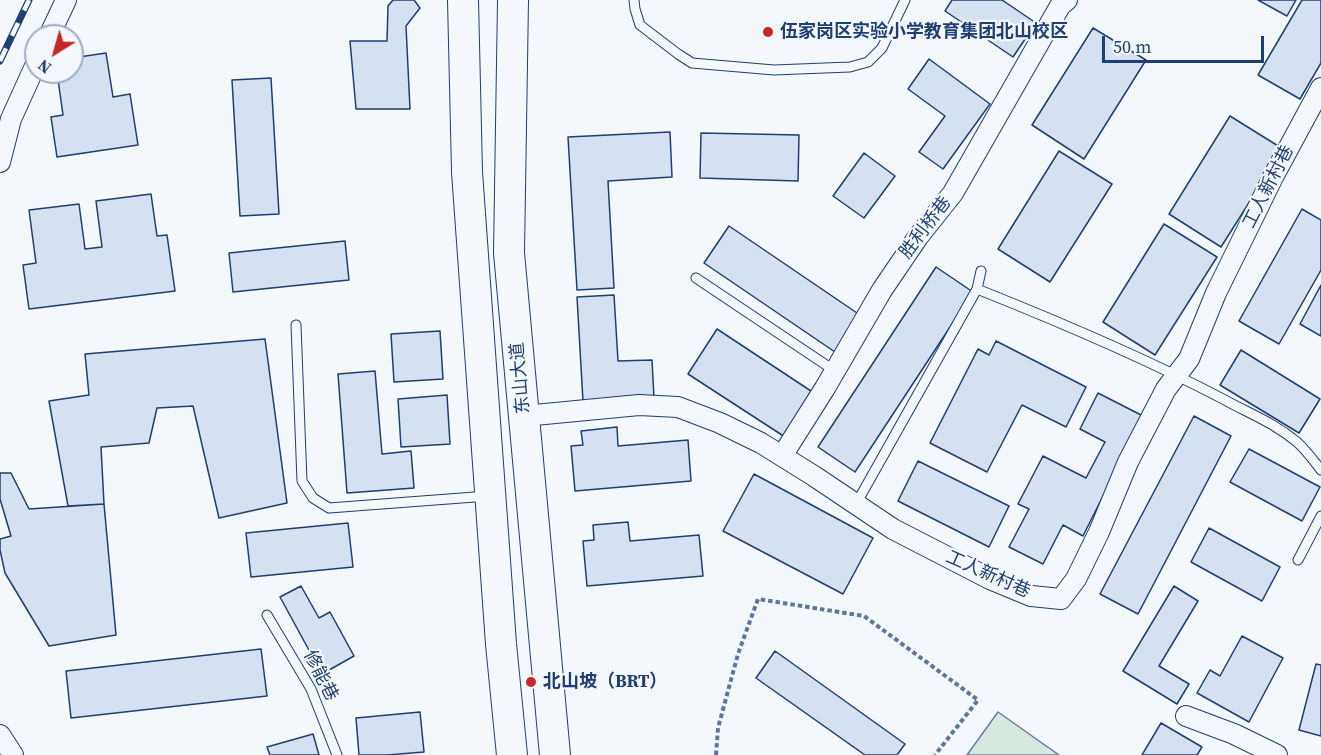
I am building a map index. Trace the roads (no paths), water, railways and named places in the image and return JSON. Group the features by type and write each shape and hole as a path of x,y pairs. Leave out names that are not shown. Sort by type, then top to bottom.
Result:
{"main road":[{"path":"463,0 467,172 472,252 501,644 512,755"},
{"path":"472,252 475,0"},
{"path":"496,0 501,233 509,253"},
{"name":"东山大道","path":"513,0 509,253 555,755"}],"street":[{"path":"55,24 66,0"},
{"name":"胜利桥巷","path":"782,456 888,281 918,237 953,193 1059,6 1068,0"},
{"path":"0,162 11,119 27,84"},
{"name":"工人新村巷","path":"524,416 639,405 678,407 720,423 761,443 893,529 990,579 1031,596 1061,599 1076,579 1099,532 1128,462 1166,389 1189,359 1216,293 1273,177 1321,88"},
{"path":"1186,716 1234,734 1277,755"},
{"path":"0,735 13,755"}],"lane":[{"path":"634,0 634,9 640,25 692,63 774,70 850,67 868,62 882,48 905,0"},
{"path":"856,504 977,289 981,271"},
{"path":"696,278 835,371"},
{"path":"977,289 1051,318 1177,375 1270,422 1299,444 1321,470"},
{"path":"296,325 302,481 313,498 329,508 490,496"},
{"path":"1298,560 1321,516"},
{"name":"修能巷","path":"267,615 311,689 337,755"}],"railway":[{"path":"0,61 29,0"}],"place":[{"name":"伍家岗区实验小学教育集团北山校区","path":"768,32"},
{"name":"北山坡（BRT）","path":"531,682"}]}
